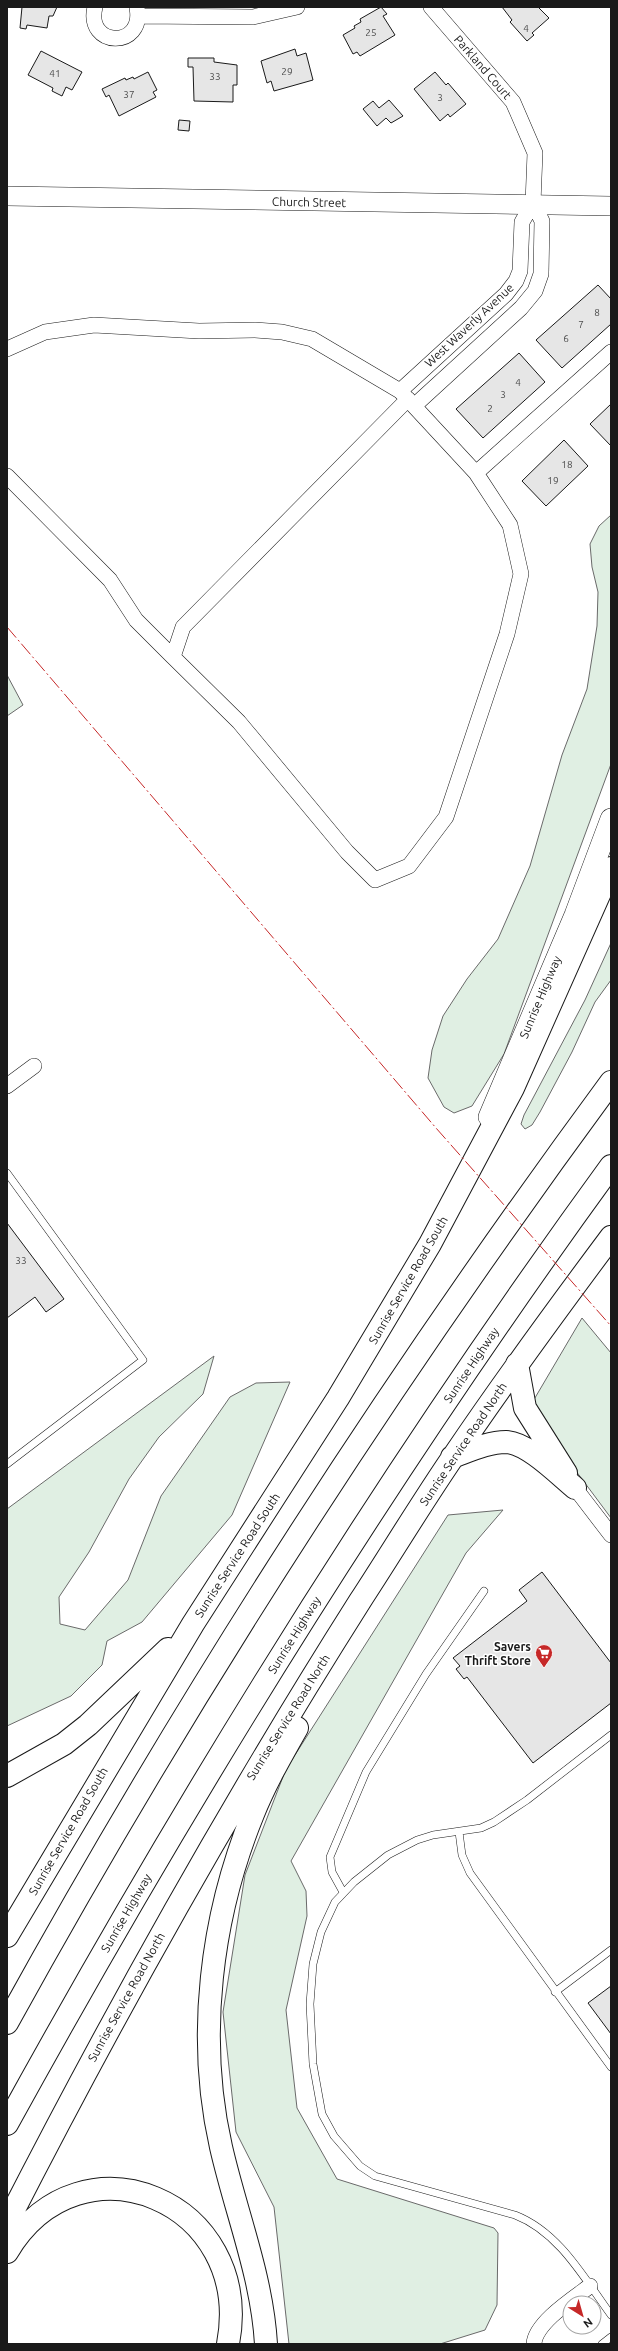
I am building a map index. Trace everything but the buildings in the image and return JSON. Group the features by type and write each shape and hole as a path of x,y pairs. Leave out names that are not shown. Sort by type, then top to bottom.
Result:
{"highway":[{"name":"Sunrise Service Road South","path":"7,1936 193,1624 384,1324 513,1088 611,868"},
{"path":"7,2023 133,1802 311,1516 446,1314 611,1082"},
{"name":"Sunrise Highway","path":"7,2124 180,1820 305,1616 497,1327 611,1166"},
{"name":"Sunrise Service Road North","path":"7,2223 78,2084 207,1854 302,1693 452,1457 517,1364 611,1237"},
{"path":"517,1364 525,1408 575,1488"},
{"path":"452,1457 497,1443 516,1444 526,1448 575,1488"},
{"path":"266,2344 262,2304 254,2264 221,2147 214,2110 211,2075 210,2016 216,1944 231,1880 248,1829 264,1789 297,1729 355,1633 394,1548"},
{"path":"7,1776 64,1744 88,1725 193,1624"},
{"path":"7,2252 28,2223 55,2204 72,2196 107,2189 144,2194 161,2201 192,2221 209,2241 224,2268 230,2287 232,2306 228,2344"}],"main road":[{"name":"Sunrise Highway","path":"467,1173 502,1083 575,915 611,819"}],"street":[{"path":"95,7 93,16 96,28 106,37 115,39 124,38 137,26 138,12 253,17 297,7"},
{"name":"Parkland Court","path":"431,7 513,102 536,153 533,204"},
{"name":"Church Street","path":"7,196 284,202 611,206"},
{"name":"West Waverly Avenue","path":"407,399 522,308 535,291 541,274 542,221 533,204"},
{"name":"West Waverly Avenue","path":"407,399 506,294 516,281 520,271 522,222 533,204"},
{"path":"7,349 45,332 94,325 199,331 256,330 282,332 312,339 407,399 476,473 510,525 521,574 507,634 446,817 409,866 375,880 347,852 239,722 136,620 110,580 7,476"},
{"path":"476,473 611,352"},
{"path":"173,657 183,627 407,399"},
{"path":"7,1086 34,1066"},
{"path":"575,1488 611,1535"},
{"path":"534,2344 537,2333 550,2318 590,2286"}],"lane":[{"path":"7,1173 143,1360 7,1464"},
{"path":"343,1892 332,1872 330,1857 366,1772 426,1674 484,1592"},
{"path":"611,1735 506,1815 482,1828 433,1835 400,1848 343,1892 328,1914 321,1932 313,1964 310,2004 310,2032 318,2096 322,2114 334,2136 360,2166 375,2176 530,2220 550,2236 611,2315"},
{"path":"459,1832 462,1855 470,1873 555,1992 611,2067"},
{"path":"555,1992 611,1950"},
{"path":"602,2344 611,2337"}],"green space":[{"path":"611,515 611,764 504,1054 472,1106 454,1113 444,1107 428,1078 432,1050 443,1016 467,979 498,939 530,866 562,755 587,689 597,626 598,592 592,567 590,544 599,526"},
{"path":"7,675 23,705 7,716"},
{"path":"611,943 611,980 595,1002 572,1052 540,1112 532,1125 525,1129 521,1124 524,1115 585,1000"},
{"path":"582,1318 611,1353 611,1518 529,1408"},
{"path":"214,1356 203,1394 159,1437 129,1479 89,1552 59,1597 60,1624 85,1630 128,1580 161,1496 230,1397 256,1383 290,1382 232,1515 142,1622 107,1641 102,1665 71,1696 7,1726 7,1509"},
{"path":"503,1510 466,1553 291,1861 306,1891 307,1916 286,2010 297,2108 337,2179 494,2228 498,2233 497,2305 485,2330 440,2344 289,2344 274,2207 236,2132 223,2012 245,1875 286,1769 448,1515"}],"power":[{"path":"7,627 436,1128 611,1326"}],"place":[{"name":"Savers Thrift Store","path":"544,1668"}]}
